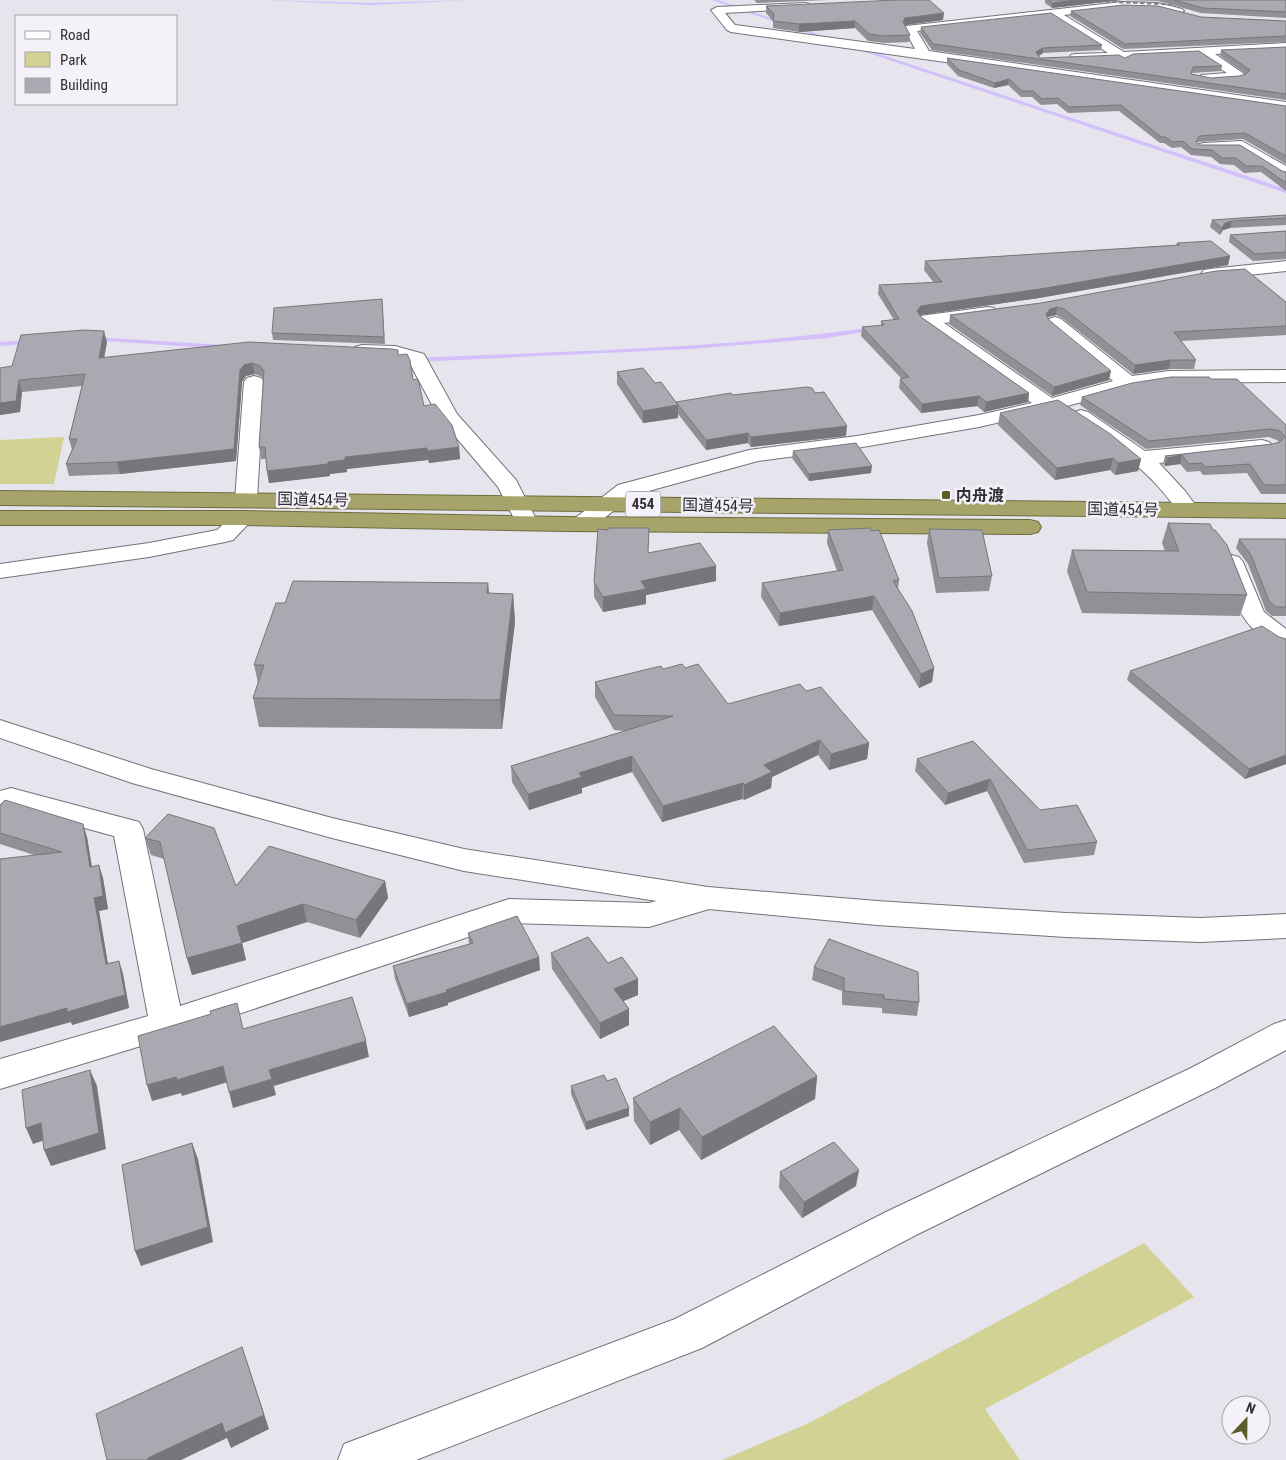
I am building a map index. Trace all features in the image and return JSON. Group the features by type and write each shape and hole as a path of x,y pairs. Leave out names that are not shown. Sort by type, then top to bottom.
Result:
{"highway":[{"name":"国道454号","path":"0,498 245,508 527,524 1212,536 1286,530"},
{"name":"国道454号","path":"0,518 245,508 516,503 1286,511"}],"street":[{"path":"814,6 764,4 717,10 731,28 1286,106"},
{"path":"924,54 910,28 1129,4 1158,6 1192,16"},
{"path":"1054,13 1120,55 1168,89"},
{"path":"848,31 862,45"},
{"path":"1063,58 1286,46"},
{"path":"994,51 1007,61"},
{"path":"1202,52 1241,76 1193,76 1227,97"},
{"path":"1160,54 1175,64"},
{"path":"982,63 1044,59"},
{"path":"1203,147 1242,145 1286,173"},
{"path":"1195,277 1214,273 1286,266"},
{"path":"1001,310 927,320 1054,404 1142,458 1176,492 1188,510"},
{"path":"1055,323 1128,382"},
{"path":"346,350 395,352 417,358 448,416 508,485 527,524"},
{"path":"582,524 626,490 757,455 857,442 979,421 1054,404 1128,382 1169,377 1286,376"},
{"path":"0,570 149,550 225,535 245,508 254,382"},
{"path":"1142,458 1268,445"},
{"path":"1212,536 1234,565 1253,615 1264,626 1286,640"},
{"path":"0,728 142,776 332,828 464,860 708,898 877,913 1066,925 1200,930 1286,926"},
{"path":"0,801 11,798 128,829 168,1024"},
{"path":"0,1074 168,1024 509,911 649,915 708,898"},
{"path":"360,1460 686,1334 902,1223 1204,1078 1286,1034"}],"green space":[{"path":"64,437 54,484 0,484 0,440"},
{"path":"1144,1243 1194,1297 985,1409 1020,1460 722,1460 809,1423"}],"building":[{"path":"929,0 944,13 905,18 903,22 910,35 885,36 869,34 855,21 799,24 773,21 774,14 766,6"},
{"path":"1049,0 1077,0 1052,3"},
{"path":"1174,0 1286,0 1286,12 1203,8"},
{"path":"1123,5 1158,6 1201,17 1286,21 1286,36 1125,44 1071,11"},
{"path":"1051,13 1102,45 1043,48 1036,52 1040,58 1119,55 1125,58 1133,54 1199,51 1222,66 1193,67 1191,74 1211,78 1239,76 1246,74 1250,70 1221,50 1286,47 1286,94 933,44 921,27"},
{"path":"947,58 1286,106 1286,156 1245,133 1199,136 1196,142 1199,145 1240,145 1286,172 1286,183 1262,166 1246,166 1236,158 1222,158 1212,150 1192,149 1183,141 1173,142 1165,137 1161,137 1121,105 1069,107 1058,98 1042,99 1033,91 1022,91 1009,79 995,83 959,70"},
{"path":"1286,215 1286,218 1232,221 1225,223 1222,228 1212,220"},
{"path":"1286,231 1286,252 1255,254 1230,235"},
{"path":"1211,241 1230,256 1040,289 921,306 917,311 921,317 1029,393 986,402 979,396 922,404 900,379 909,377 862,327 884,325 881,321 899,319 879,285 942,282 925,261 1180,245 1177,243"},
{"path":"1245,269 1286,302 1286,326 1174,332 1196,360 1171,360 1135,365 1064,309 1057,307 1050,309 1046,314 1049,320 1111,371 1054,387 950,315 1041,303 1216,271"},
{"path":"382,299 384,337 272,333 274,308"},
{"path":"84,330 104,331 99,358 249,342 398,350 398,355 407,354 410,360 413,380 418,379 424,406 435,404 452,425 459,447 427,451 427,448 345,457 345,460 328,462 328,464 267,471 265,447 259,447 264,371 260,366 252,363 244,365 240,370 234,449 117,462 66,464 77,439 69,439 85,374 19,380 16,401 0,403 0,368 12,366 21,335"},
{"path":"643,368 655,383 661,382 678,405 643,411 617,372"},
{"path":"1171,377 1237,379 1286,425 1286,485 1264,485 1250,464 1205,467 1202,463 1189,464 1182,455 1167,458 1165,456 1272,444 1280,442 1285,437 1280,431 1271,429 1149,441 1082,397 1132,383"},
{"path":"812,388 815,393 824,392 847,426 751,437 748,433 706,440 676,402 731,393 732,395"},
{"path":"1058,400 1109,433 1141,459 1118,463 1113,458 1057,468 1000,413"},
{"path":"856,443 872,466 809,474 793,451"},
{"path":"1168,523 1210,524 1227,545 1247,595 1087,592 1072,550 1179,551"},
{"path":"608,528 649,528 648,553 700,543 716,566 641,581 646,589 603,597 594,582 598,529 608,530"},
{"path":"870,528 871,531 879,530 899,580 893,581 912,611 934,668 921,674 874,596 780,613 762,583 843,570 828,530"},
{"path":"929,529 982,530 992,576 939,578"},
{"path":"1239,539 1286,539 1286,607 1276,607 1269,601 1251,555"},
{"path":"293,581 488,583 487,593 513,594 500,700 253,698 264,665 254,665 276,603 285,603"},
{"path":"1262,626 1279,637 1286,639 1286,755 1249,769 1130,671"},
{"path":"682,664 685,668 698,664 728,704 800,684 806,691 821,687 869,743 831,754 820,740 764,765 772,772 744,785 743,783 663,806 632,756 579,773 582,777 528,794 511,766 673,716 614,715 595,682 661,666 663,669"},
{"path":"973,741 1040,810 1077,805 1097,842 1027,850 990,779 948,793 917,759"},
{"path":"5,800 83,824 90,867 99,865 103,896 94,898 106,964 119,961 125,995 67,1012 67,1008 0,1027 0,859 62,852 0,833 0,805"},
{"path":"168,814 214,828 236,886 269,846 385,881 356,920 303,904 237,926 242,943 187,958 160,842 145,838"},
{"path":"517,916 539,957 446,990 447,992 407,1004 393,966 473,943 468,933"},
{"path":"588,937 608,963 622,957 638,979 614,989 629,1009 600,1023 551,953"},
{"path":"829,939 918,972 919,1002 884,999 884,995 844,991 844,978 814,967"},
{"path":"352,997 366,1041 269,1070 272,1079 229,1092 223,1066 177,1080 176,1077 147,1085 138,1036 211,1014 210,1011 237,1003 243,1029"},
{"path":"774,1026 817,1076 702,1137 680,1108 650,1122 633,1098"},
{"path":"90,1070 99,1133 44,1150 41,1123 26,1128 22,1090"},
{"path":"604,1075 607,1081 616,1078 629,1108 586,1122 571,1086"},
{"path":"834,1142 859,1170 804,1202 780,1172"},
{"path":"192,1143 208,1227 135,1251 122,1165"},
{"path":"242,1347 264,1415 225,1433 222,1423 148,1458 148,1460 107,1460 96,1414"}],"waterway":[{"path":"262,0 370,4 471,0"},
{"path":"714,0 836,41"},
{"path":"855,47 1286,191"},
{"path":"415,360 690,347 827,336 874,329"},
{"path":"93,339 224,347"},
{"path":"0,344 31,342"}],"railway":[{"path":"1091,1 1184,5"}],"place":[{"name":"内舟渡","path":"946,495"}]}
